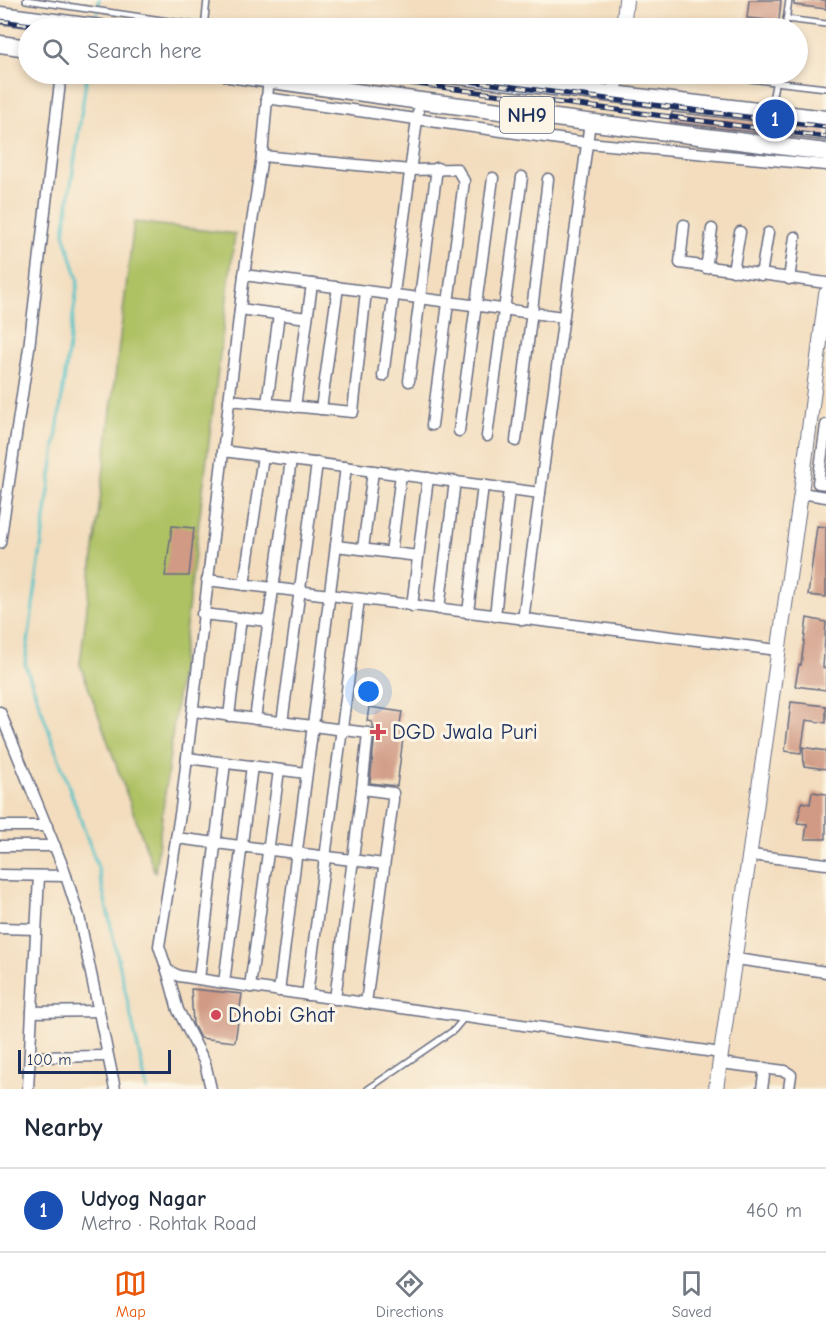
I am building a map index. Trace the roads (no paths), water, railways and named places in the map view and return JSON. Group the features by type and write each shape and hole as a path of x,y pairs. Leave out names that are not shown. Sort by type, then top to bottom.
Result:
{"highway":[{"path":"0,15 23,18"},
{"path":"0,44 18,47"},
{"name":"NH9","path":"317,84 418,101 826,153"},
{"name":"NH9","path":"528,84 826,119"}],"street":[{"path":"624,18 626,0"},
{"path":"0,543 29,348 60,84"},
{"path":"212,1089 205,1063 178,1010 159,946 187,759 202,614 244,275 262,156 268,84"},
{"path":"614,94 616,84"},
{"path":"266,99 588,143 826,165"},
{"path":"383,376 418,119 418,101"},
{"path":"523,620 590,123"},
{"path":"262,156 411,170 457,169 464,181 432,425"},
{"path":"410,381 438,168"},
{"path":"487,436 522,177"},
{"path":"459,431 493,178"},
{"path":"516,441 548,179"},
{"path":"684,225 680,263 826,284"},
{"path":"706,268 712,229"},
{"path":"733,272 740,232"},
{"path":"761,275 768,233"},
{"path":"789,279 795,237"},
{"path":"244,275 563,317"},
{"path":"295,406 312,284"},
{"path":"321,409 338,287"},
{"path":"229,400 352,412 366,291"},
{"path":"716,1089 751,855 826,294"},
{"path":"240,309 307,318"},
{"path":"267,404 279,314"},
{"path":"826,425 818,483 826,484"},
{"path":"223,451 540,493"},
{"path":"244,585 263,456"},
{"path":"255,719 291,460"},
{"path":"282,723 317,464"},
{"path":"279,991 311,726 346,467"},
{"path":"363,549 373,471"},
{"path":"391,553 401,474"},
{"path":"412,606 428,478"},
{"path":"439,609 455,481"},
{"path":"468,613 483,485"},
{"path":"495,616 509,489"},
{"path":"801,493 826,497"},
{"path":"336,546 418,556"},
{"path":"207,580 778,650"},
{"path":"307,995 359,599"},
{"path":"202,614 268,621"},
{"path":"229,716 242,618"},
{"path":"193,711 368,733 335,999"},
{"path":"0,712 55,846 79,916 115,1089"},
{"path":"187,759 306,773"},
{"path":"199,979 225,763"},
{"path":"224,983 252,766"},
{"path":"250,987 279,770"},
{"path":"362,789 393,793 366,1004"},
{"path":"0,826 47,826"},
{"path":"176,838 384,864"},
{"path":"0,846 55,846"},
{"path":"751,855 826,864"},
{"path":"0,875 66,876"},
{"path":"28,1089 39,876"},
{"path":"0,928 36,929"},
{"path":"736,959 826,972"},
{"path":"167,970 179,976 465,1017 720,1058 785,1071 790,1076 789,1089"},
{"path":"32,1012 99,1011"},
{"path":"30,1056 107,1056"},
{"path":"762,1089 765,1068"}],"lane":[{"path":"26,0 133,18"},
{"path":"205,18 207,0"},
{"path":"786,18 789,0"},
{"path":"808,22 826,24"},
{"path":"770,112 776,84"},
{"path":"793,84 826,88"},
{"path":"368,1089 454,1030 465,1017"}],"waterway":[{"path":"96,18 99,0"},
{"path":"86,84 64,233 78,280 25,664 98,868 147,1089"}],"railway":[{"path":"0,21 18,23"},
{"path":"416,84 826,137"},
{"path":"491,84 826,127"}],"place":[{"name":"Udyog Nagar","path":"775,119"},
{"name":"DGD Jwala Puri","path":"378,732"},
{"name":"Dhobi Ghat","path":"216,1015"}]}
